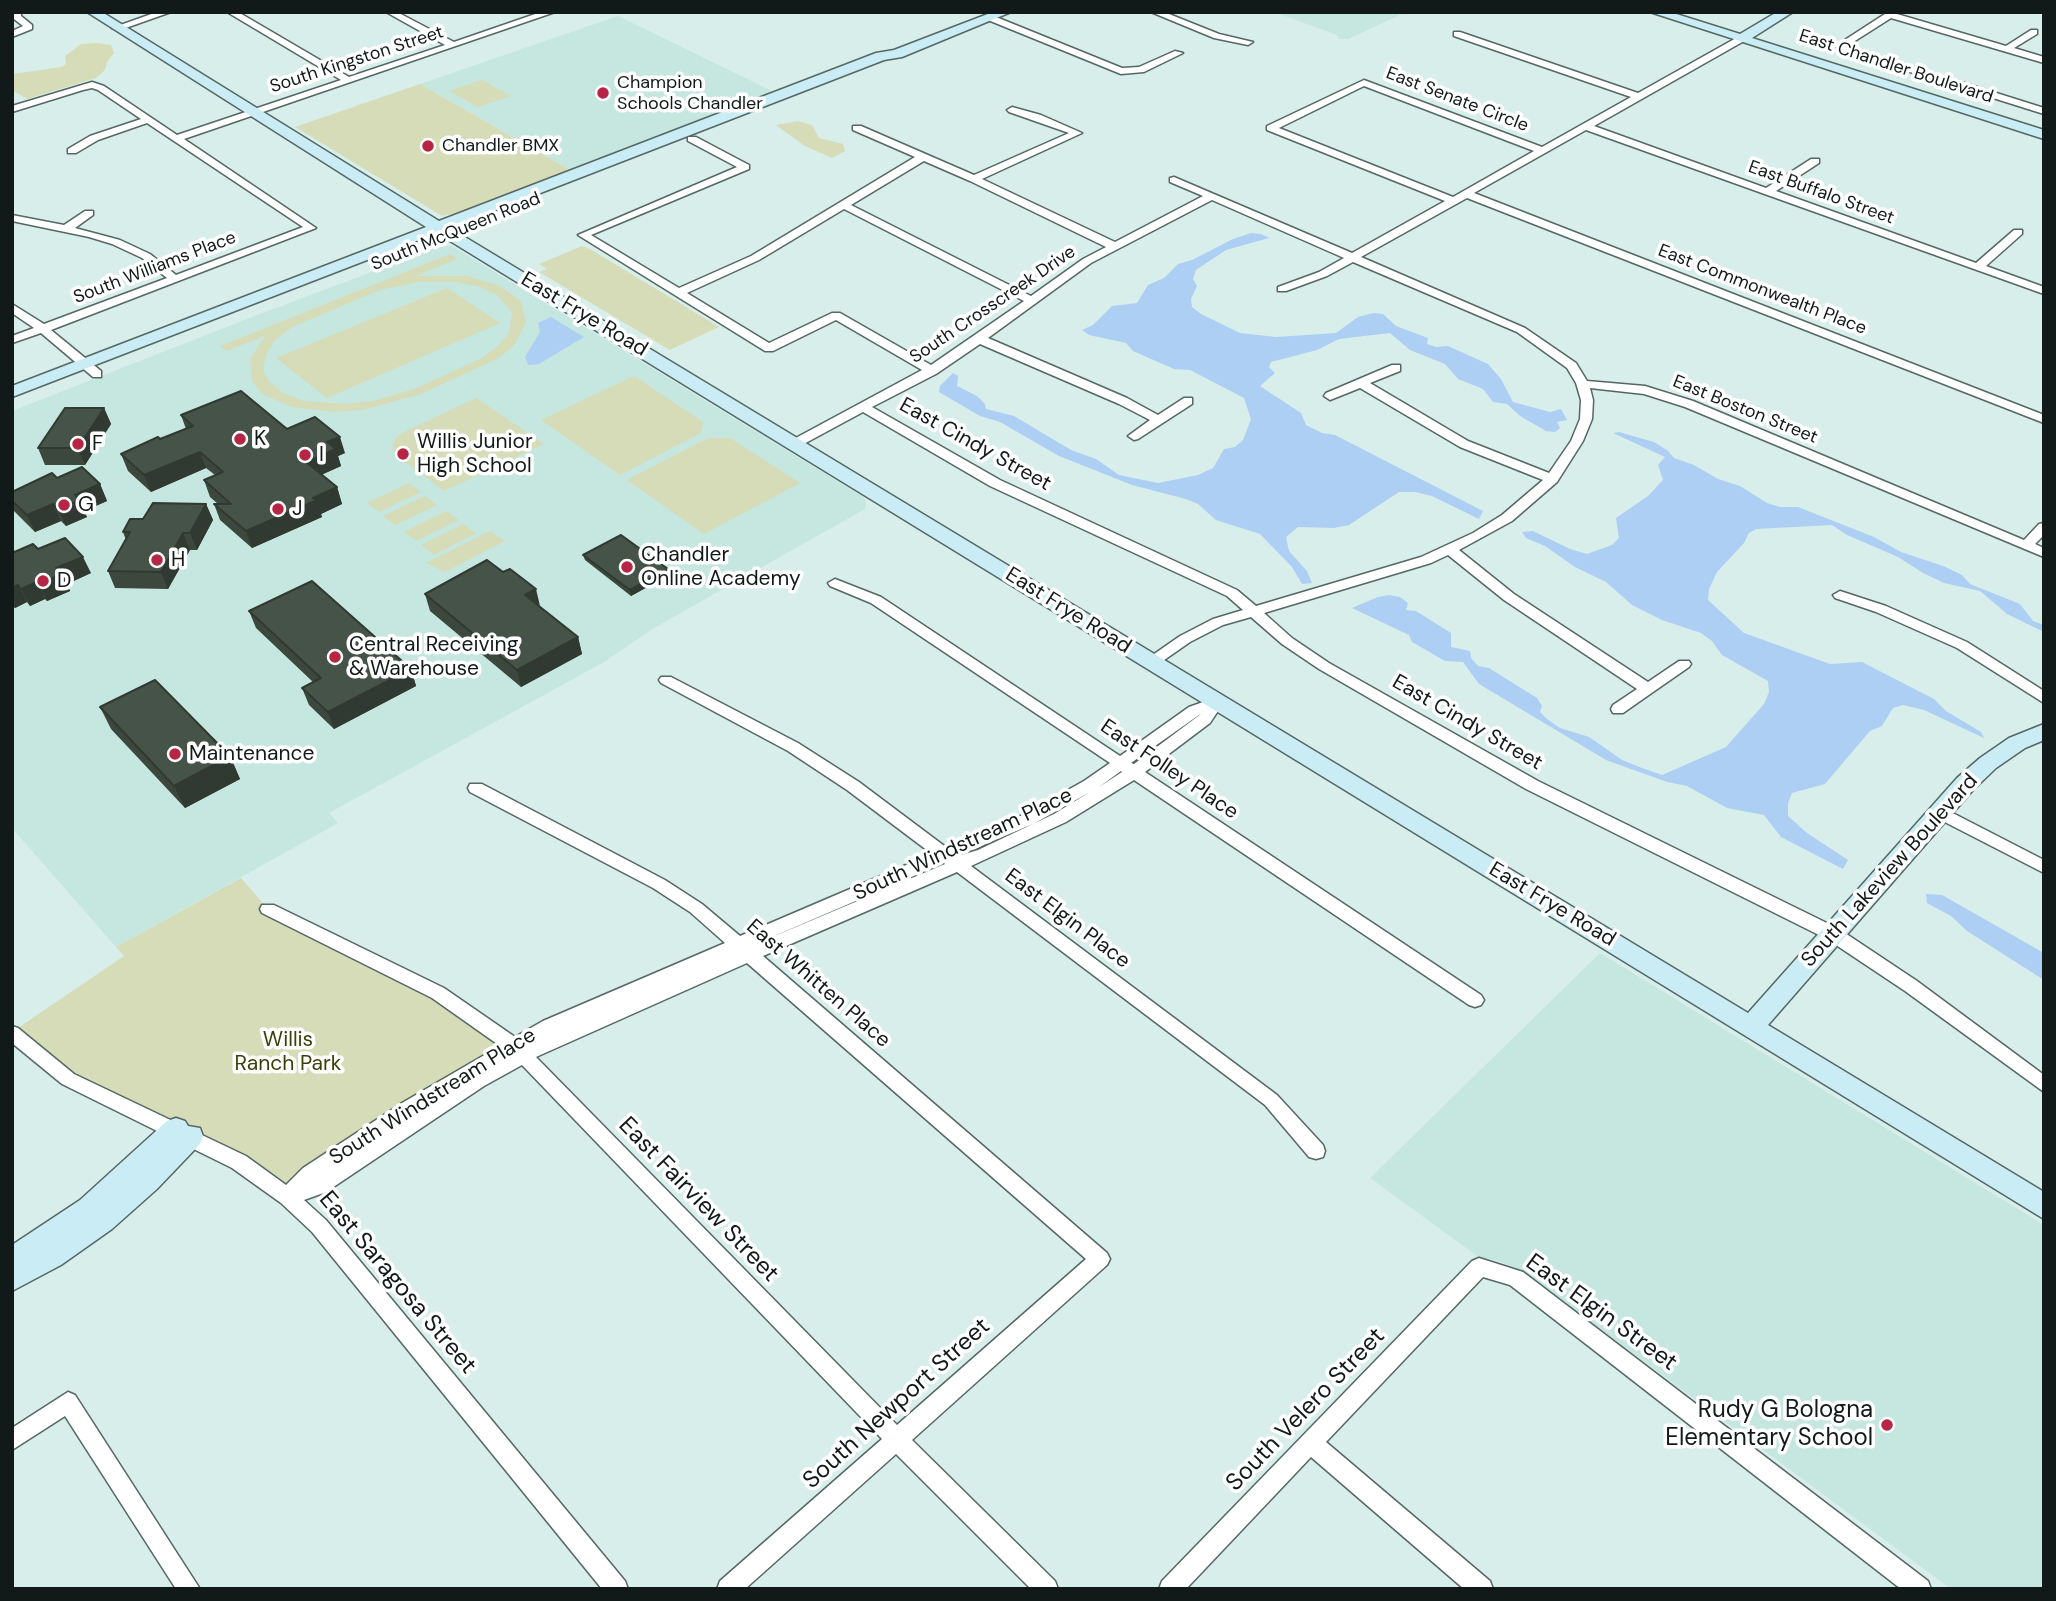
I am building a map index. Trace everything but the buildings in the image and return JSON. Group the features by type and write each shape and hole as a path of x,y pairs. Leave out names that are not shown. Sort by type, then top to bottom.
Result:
{"main road":[{"name":"South McQueen Road","path":"445,231 687,136"}],"street":[{"path":"12,33 29,27 17,17 16,12"},
{"name":"East Frye Road","path":"93,12 445,231 2044,1207"},
{"path":"117,27 167,12"},
{"path":"231,12 348,80"},
{"path":"390,12 453,45"},
{"name":"South Kingston Street","path":"174,139 551,12"},
{"name":"South McQueen Road","path":"687,136 892,61 897,54 1005,12"},
{"path":"1155,12 1217,36 1248,42"},
{"name":"East Chandler Boulevard","path":"1656,12 1747,36 2044,124"},
{"name":"East Chandler Boulevard","path":"1687,12 1747,36 2044,135"},
{"path":"1282,289 1305,283 1352,258 1787,12"},
{"path":"2044,60 1892,13 1840,47 2044,111"},
{"path":"991,18 1117,69 1132,71 1178,52"},
{"path":"2007,49 2034,32"},
{"path":"1457,34 1640,97"},
{"name":"East Senate Circle","path":"1454,201 1271,128 1364,83 1543,151"},
{"path":"12,109 92,85 101,88 174,139"},
{"path":"974,178 1077,133 1012,110"},
{"path":"72,151 94,138 147,120"},
{"name":"East Buffalo Street","path":"1587,127 2044,291"},
{"path":"857,128 974,178 1114,246"},
{"path":"687,136 745,167 583,235 769,348 836,316 932,370"},
{"name":"South Williams Place","path":"12,340 311,228 174,139"},
{"path":"678,293 755,258 923,157"},
{"path":"1767,192 1815,161"},
{"path":"1152,662 1185,639 1218,622 1382,575 1449,549 1507,518 1552,479 1577,441 1586,419 1587,400 1582,382 1572,366 1521,330 1174,180"},
{"name":"East Commonwealth Place","path":"1467,194 2044,419"},
{"name":"South Crosscreek Drive","path":"796,443 932,370 979,339 1061,277 1114,246 1212,197"},
{"path":"844,205 1031,300"},
{"path":"66,229 89,213"},
{"path":"12,218 116,242 146,256 174,279"},
{"name":"South McQueen Road","path":"12,407 90,370 445,231"},
{"path":"1978,267 2018,232"},
{"path":"12,307 43,328 90,370"},
{"path":"979,339 1090,386 1158,420"},
{"path":"1330,396 1396,368"},
{"name":"South McQueen Road","path":"12,392 90,370"},
{"name":"East Boston Street","path":"1582,382 1644,390 1689,404 2044,553"},
{"path":"1361,383 1464,443 1552,479"},
{"path":"1133,436 1188,401"},
{"name":"East Cindy Street","path":"864,407 995,483 1232,593 1287,640 1324,666 1532,785 1833,934 1911,986 2044,1086"},
{"path":"2026,545 2044,527"},
{"path":"1449,549 1510,597 1648,689"},
{"name":"East Folley Place","path":"835,583 877,600 1475,1000"},
{"path":"1840,595 1881,609 1962,645 2044,698"},
{"path":"1618,709 1684,664"},
{"name":"East Elgin Place","path":"666,680 793,747 853,786 1271,1100 1316,1151"},
{"name":"South Windstream Place","path":"288,1197 319,1186 478,1082 518,1050 628,1006 744,949 1060,818 1128,768 1201,722 1217,702"},
{"name":"South Lakeview Boulevard","path":"1751,1028 1941,813 1989,763 2017,743 2044,731"},
{"name":"East Whitten Place","path":"475,788 659,884 696,908 1100,1259"},
{"path":"1941,813 2044,867"},
{"name":"East Fairview Street","path":"268,909 438,993 487,1025 518,1050 897,1440 1047,1589"},
{"name":"East Saragosa Street","path":"12,1033 68,1079 239,1162 288,1197 319,1226 617,1589"},
{"path":"12,1259 42,1243 90,1209 183,1133"},
{"path":"12,1278 51,1256 102,1220 146,1181 183,1133"},
{"name":"South Newport Street","path":"728,1589 1100,1259"},
{"name":"South Velero Street","path":"1170,1589 1479,1267"},
{"name":"East Elgin Street","path":"1479,1267 1516,1278 1920,1589"},
{"path":"12,1440 68,1402 189,1589"},
{"path":"1311,1443 1482,1589"}],"shaded area":[{"path":"1274,12 1406,12 1348,39 1339,39 1337,35"},
{"name":"Champion Schools Chandler","path":"618,16 774,92 572,171 420,84"},
{"name":"Willis Junior High School","path":"452,246 863,497 866,501 865,509 654,628 604,662 329,813 338,823 116,947 12,828 12,411 438,247"},
{"name":"Rudy G Bologna Elementary School","path":"1600,953 2044,1225 2044,1589 1951,1589 1519,1269 1496,1260 1480,1258 1370,1178"}],"green space":[{"path":"81,44 111,45 114,53 105,70 96,78 27,99 12,90 12,74 62,67 66,64 65,56"},
{"path":"482,80 511,96 478,107 449,91"},
{"name":"Chandler BMX","path":"420,84 572,171 462,212 442,216 295,127"},
{"path":"798,121 812,125 819,138 843,144 845,151 832,158 805,146 776,125"},
{"path":"582,246 719,327 670,350 539,272 547,269 539,264"},
{"path":"450,254 457,259 416,276 468,276 500,286 521,301 526,322 515,344 499,358 421,394 363,410 333,412 292,407 262,394 252,381 250,359 265,336 227,351 220,346","holes":["419,282 457,282 480,287 497,295 512,312 509,333 498,346 480,359 414,389 373,401 344,404 304,401 283,393 269,382 263,369 266,355 275,340 292,327 380,290"]},
{"path":"447,288 500,323 327,398 276,358"},
{"path":"634,376 703,422 701,433 620,475 541,420"},
{"path":"476,398 544,444 444,491 397,456 392,448 396,437"},
{"path":"708,438 730,438 800,483 704,534 627,480"},
{"path":"409,483 421,492 379,512 367,503"},
{"path":"425,496 437,505 395,525 383,516"},
{"path":"446,511 459,520 416,541 404,532"},
{"path":"463,524 476,533 434,555 421,545"},
{"path":"490,531 505,541 445,572 426,563"},
{"name":"Willis Ranch Park","path":"241,878 268,909 438,993 519,1051 288,1197 68,1079 12,1032 124,956 116,947"}],"water":[{"path":"1251,233 1269,238 1226,250 1196,270 1193,279 1197,286 1191,299 1192,307 1201,314 1240,333 1276,337 1336,333 1358,317 1383,314 1396,326 1428,338 1427,344 1436,347 1448,346 1488,364 1501,379 1513,402 1550,412 1561,409 1567,420 1557,422 1560,428 1555,432 1546,431 1520,416 1507,404 1493,402 1483,389 1458,379 1445,364 1410,350 1390,333 1339,339 1317,350 1271,362 1269,367 1275,373 1260,386 1301,413 1306,425 1322,433 1335,435 1483,511 1479,519 1432,496 1399,492 1349,525 1334,528 1298,527 1286,537 1289,551 1307,571 1312,583 1302,584 1292,567 1260,534 1216,520 1198,504 1186,499 1132,485 1059,456 1000,422 980,416 939,392 940,386 953,373 958,376 957,386 977,396 986,409 1014,416 1071,450 1096,459 1119,475 1158,483 1198,475 1213,468 1224,449 1235,447 1243,440 1251,419 1244,398 1190,370 1174,369 1133,351 1126,343 1089,335 1082,330 1093,325 1112,306 1137,303 1148,285 1164,278 1178,264"},
{"path":"551,317 584,337 539,364 528,365 525,357 540,332 538,323"},
{"path":"1619,432 1654,442 1674,458 1694,465 1718,479 1740,486 1767,503 1780,507 1798,507 1874,537 1901,552 1943,566 1962,575 1970,584 2020,604 2033,621 2044,625 2044,632 2007,614 1980,591 1944,583 1832,525 1756,529 1749,533 1744,543 1717,572 1709,589 1708,600 1744,633 1830,664 1862,662 1934,699 1946,711 1981,732 1984,738 1924,710 1903,705 1893,708 1882,726 1870,731 1825,784 1792,793 1788,803 1788,816 1807,833 1848,860 1843,869 1781,837 1764,815 1727,808 1687,786 1667,782 1606,760 1479,684 1463,662 1445,661 1412,642 1409,635 1352,608 1378,597 1400,597 1408,603 1406,610 1416,611 1451,633 1451,647 1470,651 1471,658 1478,666 1489,668 1537,698 1542,706 1540,712 1547,719 1560,728 1589,737 1622,760 1642,768 1662,775 1726,747 1764,704 1769,692 1768,681 1722,655 1712,641 1701,633 1662,620 1632,605 1606,582 1575,567 1545,546 1526,538 1522,532 1533,531 1587,554 1612,545 1619,538 1616,518 1648,496 1663,480 1658,465 1665,457 1613,433"},
{"path":"1926,894 1942,895 2044,953 2044,980 1967,931 1951,916 1927,903"}],"place":[{"name":"Champion Schools Chandler","path":"603,93"},
{"name":"Chandler BMX","path":"428,146"},
{"name":"K","path":"240,439"},
{"name":"F","path":"78,444"},
{"name":"Willis Junior High School","path":"403,454"},
{"name":"I","path":"305,455"},
{"name":"G","path":"64,505"},
{"name":"J","path":"278,509"},
{"name":"H","path":"157,560"},
{"name":"Chandler Online Academy","path":"627,567"},
{"name":"D","path":"43,581"},
{"name":"Central Receiving & Warehouse","path":"335,657"},
{"name":"Maintenance","path":"175,754"},
{"name":"Rudy G Bologna Elementary School","path":"1887,1425"}]}
